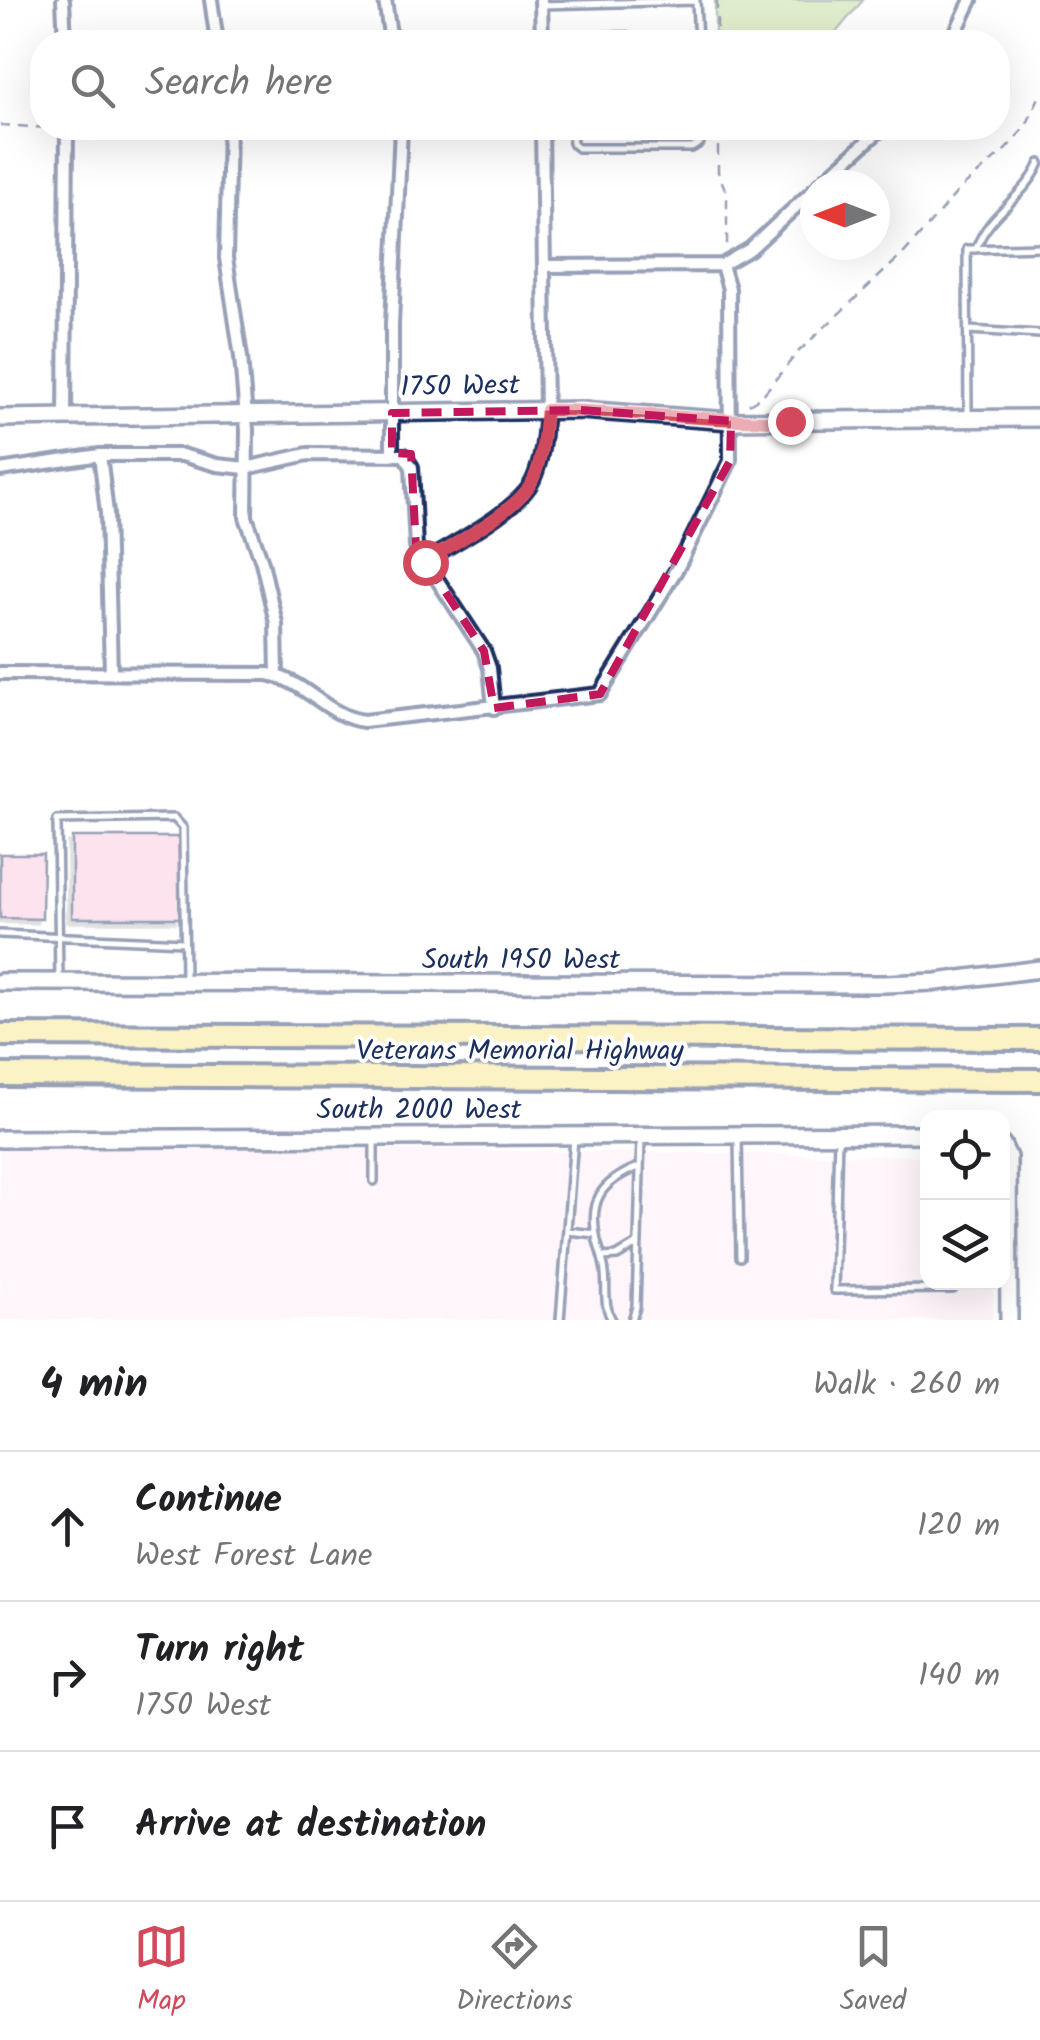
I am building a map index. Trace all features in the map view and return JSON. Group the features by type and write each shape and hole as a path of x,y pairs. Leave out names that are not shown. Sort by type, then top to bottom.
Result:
{"highway":[{"name":"Veterans Memorial Highway","path":"0,1035 1040,1040"},
{"name":"Veterans Memorial Highway","path":"0,1076 1040,1080"}],"street":[{"path":"63,0 64,30"},
{"path":"211,0 216,30"},
{"path":"385,0 389,30"},
{"path":"957,30 971,0"},
{"path":"541,2 542,30"},
{"path":"66,418 67,140"},
{"path":"229,140 226,258 241,357 246,517 262,562 276,623 277,676"},
{"path":"392,453 392,324 400,140"},
{"path":"425,562 514,502 532,484 542,454 546,410 542,140"},
{"path":"836,170 869,140"},
{"path":"545,266 722,266 750,249 800,203"},
{"path":"0,673 277,676 354,720 600,694 678,566 730,461 730,289 722,266"},
{"name":"1750 West","path":"0,418 546,410 620,411 731,421 1040,418"},
{"path":"0,470 100,456 182,455 246,468 308,454 404,455 410,462 414,535 425,562 484,651 494,708"},
{"path":"100,456 107,514 111,673"},
{"name":"South 1950 West","path":"0,982 884,984 1040,969"},
{"name":"South 2000 West","path":"0,1139 920,1134"},
{"path":"1006,1200 1008,1320"}],"lane":[{"path":"541,2 696,0 697,30"},
{"path":"572,140 578,148 692,148 700,140"},
{"path":"976,249 983,228 1036,173 1040,163"},
{"path":"968,419 968,249 1040,247"},
{"path":"968,330 1040,334"},
{"path":"60,983 56,820 174,818 183,828 185,984"},
{"path":"0,934 184,942"},
{"path":"560,1320 575,1134"},
{"path":"838,1134 834,1290 920,1289"},
{"path":"632,1320 642,1135"},
{"path":"374,1136 374,1181"},
{"path":"738,1136 740,1257"},
{"path":"612,1320 596,1234 600,1190 611,1178 638,1168"},
{"path":"567,1231 596,1234"},
{"path":"603,1257 618,1256 637,1244"}],"path":[{"path":"717,0 717,30"},
{"path":"749,404 762,396 798,352 1006,149 1026,126 1040,95"},
{"path":"0,125 30,127"},
{"path":"718,140 718,172 727,194 727,248"}],"highlighted area":[{"path":"581,410 731,421 730,461 600,694 494,708 484,651 416,547 411,454 392,453 392,413"}],"shaded area":[{"path":"0,1144 920,1156 920,1290 994,1290 992,1320 0,1320"}],"green space":[{"path":"715,0 863,0 838,30 715,30"}],"building":[{"path":"72,837 180,837 180,918 72,918"},
{"path":"0,854 43,854 42,919 0,918"}],"route":[{"path":"425,562 514,502 532,484 542,454 546,410 620,411 711,421 790,421"}]}
